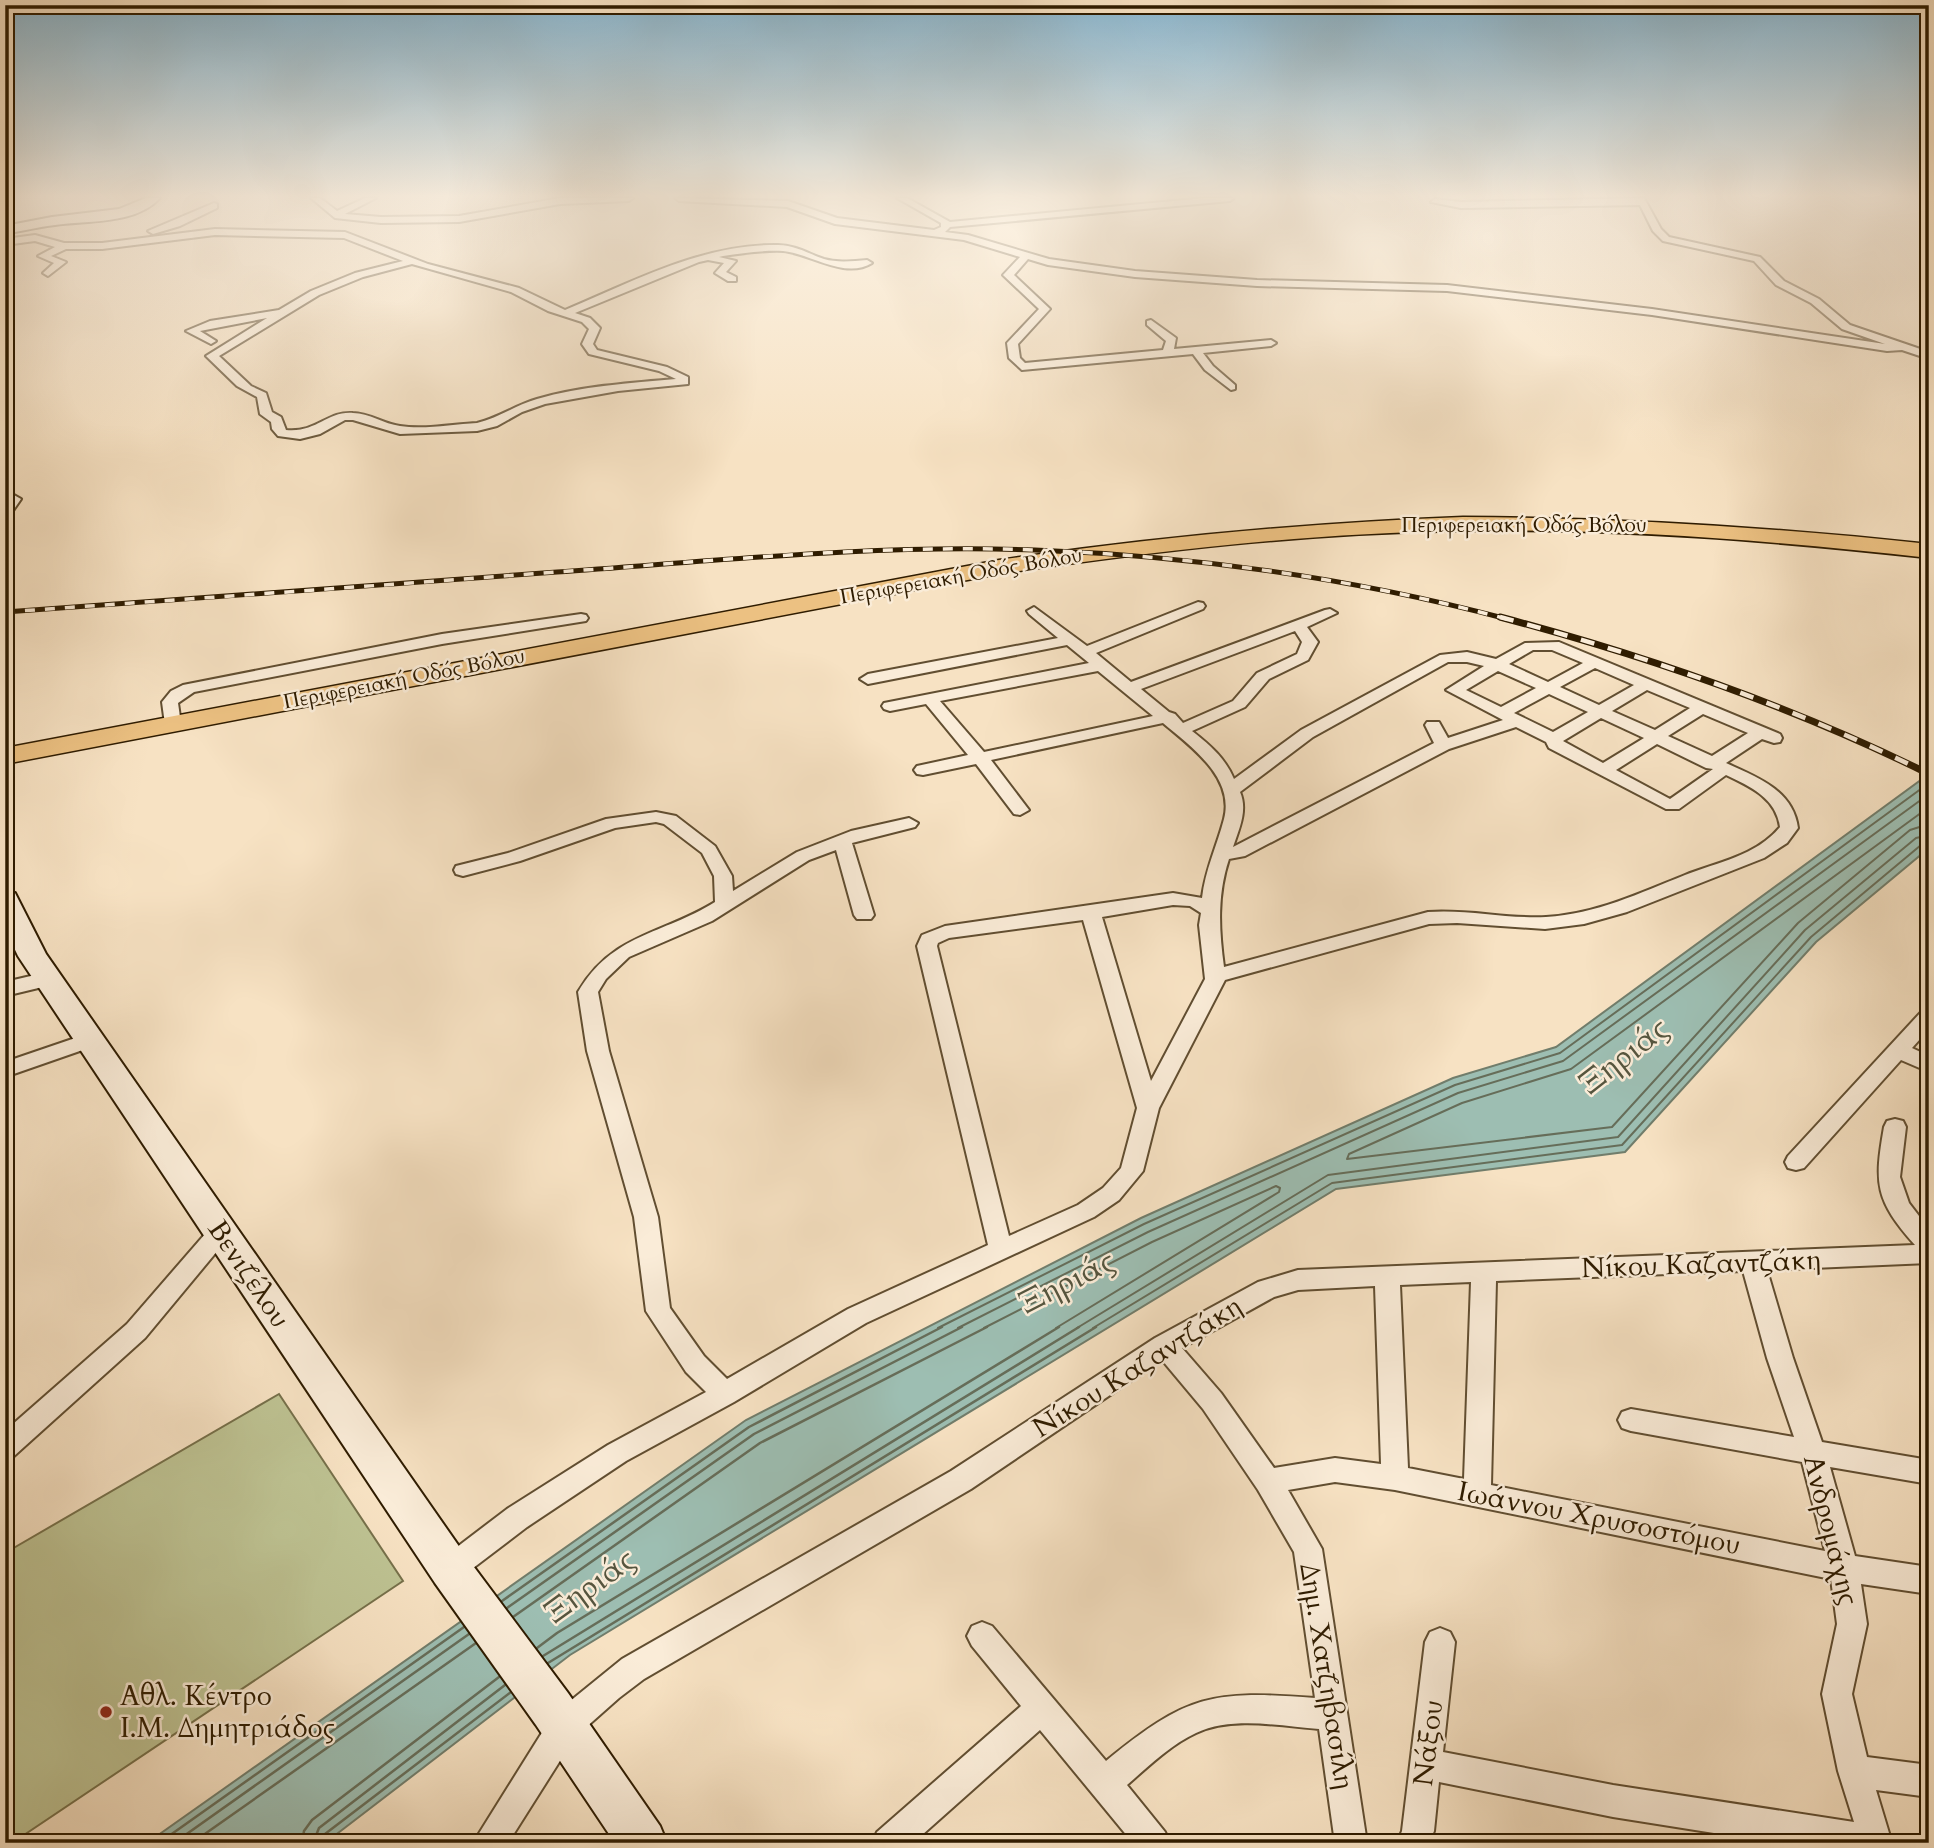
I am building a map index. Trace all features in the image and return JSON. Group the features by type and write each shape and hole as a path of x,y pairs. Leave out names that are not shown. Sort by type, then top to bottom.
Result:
{"main road":[{"name":"Περιφερειακή Οδός Βόλου","path":"13,762 173,723 999,568 1145,544 1315,529 1486,522 1671,527 1848,546"},
{"name":"Περιφερειακή Οδός Βόλου","path":"13,762 923,595 1053,572 1194,552 1331,540 1491,534 1657,538 1929,551"},
{"path":"1848,546 1929,545"},
{"path":"1848,546 1929,561"},
{"name":"Βενιζέλου","path":"5,899 40,968 458,1581 558,1718"},
{"name":"Βενιζέλου","path":"5,933 40,968"},
{"path":"558,1718 643,1843"}],"street":[{"path":"337,284 282,312 212,355 231,371 244,389 262,394 267,415 278,422 278,429 294,435 316,431 349,416 369,419 400,430 477,427 543,401 618,388 684,382 684,379 663,369 593,352 587,344 595,328 586,320 565,314 499,284"},
{"path":"565,314 631,284"},
{"path":"1018,284 1045,309 1012,343 1015,358 1022,367 1271,343"},
{"path":"1308,284 1462,289 1652,312 1899,348"},
{"path":"1782,284 1815,301 1846,327 1899,348 1929,356"},
{"path":"211,341 191,331 210,324 282,312"},
{"path":"1151,323 1172,340 1167,352"},
{"path":"1195,349 1209,368 1231,387"},
{"path":"5,494 14,499 5,512"},
{"path":"890,706 930,699 1087,653 1198,606"},
{"path":"458,1581 565,1486 617,1453 725,1394 857,1315 1086,1211 1120,1186 1132,1171 1148,1108 1177,1050 1210,994 1215,976 1209,925 1210,910 1214,876 1234,816 1231,790 1221,768 1176,723 1034,611"},
{"path":"1132,687 1330,613"},
{"path":"173,723 170,702 177,694 189,688 442,639 581,618"},
{"path":"923,771 1176,723 1235,707 1263,676 1303,657 1310,642 1299,625"},
{"path":"1530,646 1561,646 1768,735 1718,766 1673,805 1666,804 1555,744 1554,739 1454,690 1530,646"},
{"path":"868,679 1087,653"},
{"path":"1215,976 1428,918 1448,916 1554,922 1604,914 1642,902 1692,879 1761,854 1781,841 1789,828 1785,807 1773,795 1750,780 1496,664 1468,657 1445,658 1313,729 1256,767 1231,790"},
{"path":"1502,713 1597,661"},
{"path":"1554,739 1648,683"},
{"path":"930,699 981,758 1020,810"},
{"path":"1604,770 1703,707"},
{"path":"1222,854 1251,846 1443,745 1518,721"},
{"path":"1433,725 1443,745"},
{"path":"463,870 514,857 612,823 656,817 670,820 709,850 723,876 725,905"},
{"path":"725,1394 695,1364 659,1311 654,1292 646,1217 598,1051 589,1006 589,992 598,975 622,953 705,917 790,863 842,840 909,823"},
{"path":"842,840 864,915"},
{"path":"1001,1250 927,946 929,939 945,932 1091,913 1179,898 1194,901 1210,910"},
{"path":"1091,913 1148,1108"},
{"path":"5,989 40,968"},
{"path":"1796,1162 1929,1016"},
{"path":"5,1069 90,1040"},
{"path":"1899,1050 1929,1065"},
{"path":"1895,1127 1888,1169 1890,1182 1926,1257"},
{"path":"5,1448 136,1331 220,1232"},
{"name":"Νίκου Καζαντζάκη","path":"489,1843 558,1718 633,1669 961,1480 1164,1345 1238,1303 1285,1282 1484,1272 1926,1257"},
{"name":"Ανδρομάχης","path":"1754,1262 1782,1367 1813,1453 1844,1568 1852,1624 1838,1694 1854,1770 1876,1842"},
{"path":"1477,1493 1484,1272"},
{"path":"1387,1276 1395,1478"},
{"name":"Δημ. Χατζηβασίλη","path":"1164,1345 1199,1384 1268,1480 1304,1540 1310,1556 1351,1843"},
{"path":"1631,1420 1929,1472"},
{"name":"Ιωάννου Χρυσοστόμου","path":"1268,1480 1335,1471 1395,1478 1844,1568 1929,1581"},
{"path":"982,1636 1154,1843"},
{"name":"Νάξου","path":"1413,1843 1418,1831 1440,1642"},
{"path":"888,1843 1043,1707"},
{"path":"1104,1783 1180,1725 1199,1716 1235,1711 1333,1715"},
{"path":"1426,1764 1613,1801 1876,1842"},
{"path":"1854,1770 1929,1780"}],"green space":[{"name":"Αθλ. Κέντρο Ι.Μ. Δημητριάδος","path":"279,1394 403,1581 12,1843 5,1843 5,1553"}],"water":[{"name":"Ξηριάς","path":"1929,774 1929,848 1816,942 1625,1152 1336,1189 570,1655 325,1843 147,1843 746,1420 1141,1218 1453,1078 1556,1047"}],"railway":[{"path":"5,612 856,551 975,549 1095,553 1272,571 1390,592 1507,619"},
{"path":"1500,617 1610,648 1718,685 1825,726 1929,774"}],"place":[{"name":"Αθλ. Κέντρο Ι.Μ. Δημητριάδος","path":"106,1712"}]}
